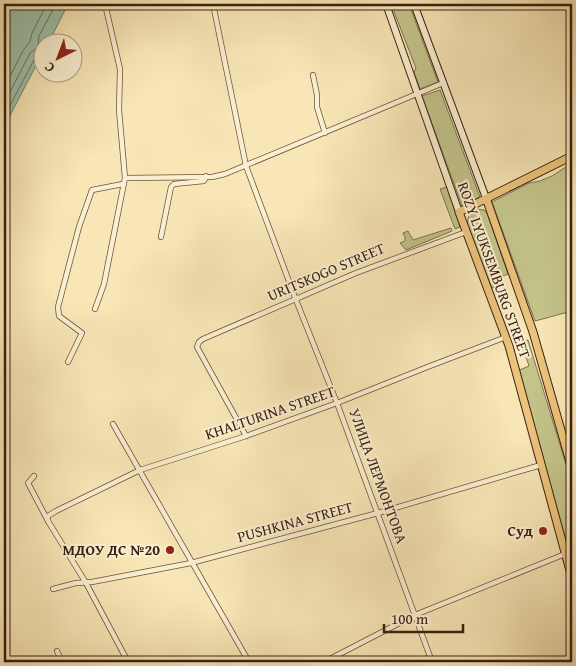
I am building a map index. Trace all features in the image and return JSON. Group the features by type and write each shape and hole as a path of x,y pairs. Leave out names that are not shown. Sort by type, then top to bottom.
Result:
{"main road":[{"name":"ROZY LYUKSEMBURG STREET","path":"386,4 466,232 506,337 572,578"},
{"name":"ROZY LYUKSEMBURG STREET","path":"414,4 486,198 533,332 572,469"},
{"path":"459,212 572,156"}],"street":[{"path":"95,309 104,284 125,178 119,110 120,69 105,4"},
{"name":"УЛИЦА ЛЕРМОНТОВА","path":"213,4 246,166 337,403 432,662"},
{"path":"313,75 317,95 316,107 325,133"},
{"path":"125,178 225,174 443,84"},
{"path":"161,237 171,187 174,184 204,181 206,176"},
{"path":"68,362 82,333 59,316 58,307 79,227 92,190 123,184"},
{"name":"URITSKOGO STREET","path":"246,436 197,347 203,339 387,261 466,232"},
{"name":"KHALTURINA STREET","path":"48,521 48,516 56,511 140,470 246,436 337,403 506,337"},
{"path":"113,424 249,662"},
{"name":"PUSHKINA STREET","path":"53,589 76,583 86,583 191,563 378,513 540,465"},
{"path":"34,476 28,483 48,521 86,583 128,662"},
{"path":"324,662 415,614 565,554"},
{"path":"57,651 62,662"},
{"path":"565,662 572,659"}],"green space":[{"path":"391,4 409,4 438,82 420,89 414,72 416,68"},
{"path":"440,90 480,197 462,206 422,96"},
{"path":"572,163 572,311 535,321 492,202 529,183 552,176"},
{"path":"447,187 460,227 455,229 440,189"},
{"path":"477,209 484,210 487,213 508,274 497,278 496,287 491,288 467,224 469,214"},
{"path":"451,228 452,231 406,250 400,243 405,241 403,233 408,231 413,240"},
{"path":"528,340 572,484 572,567 517,371 529,366 521,342"}],"water":[{"path":"4,4 68,4 54,32 32,32 32,73 4,127"}],"place":[{"name":"Суд","path":"543,531"},
{"name":"МДОУ ДС №20","path":"170,550"}]}
